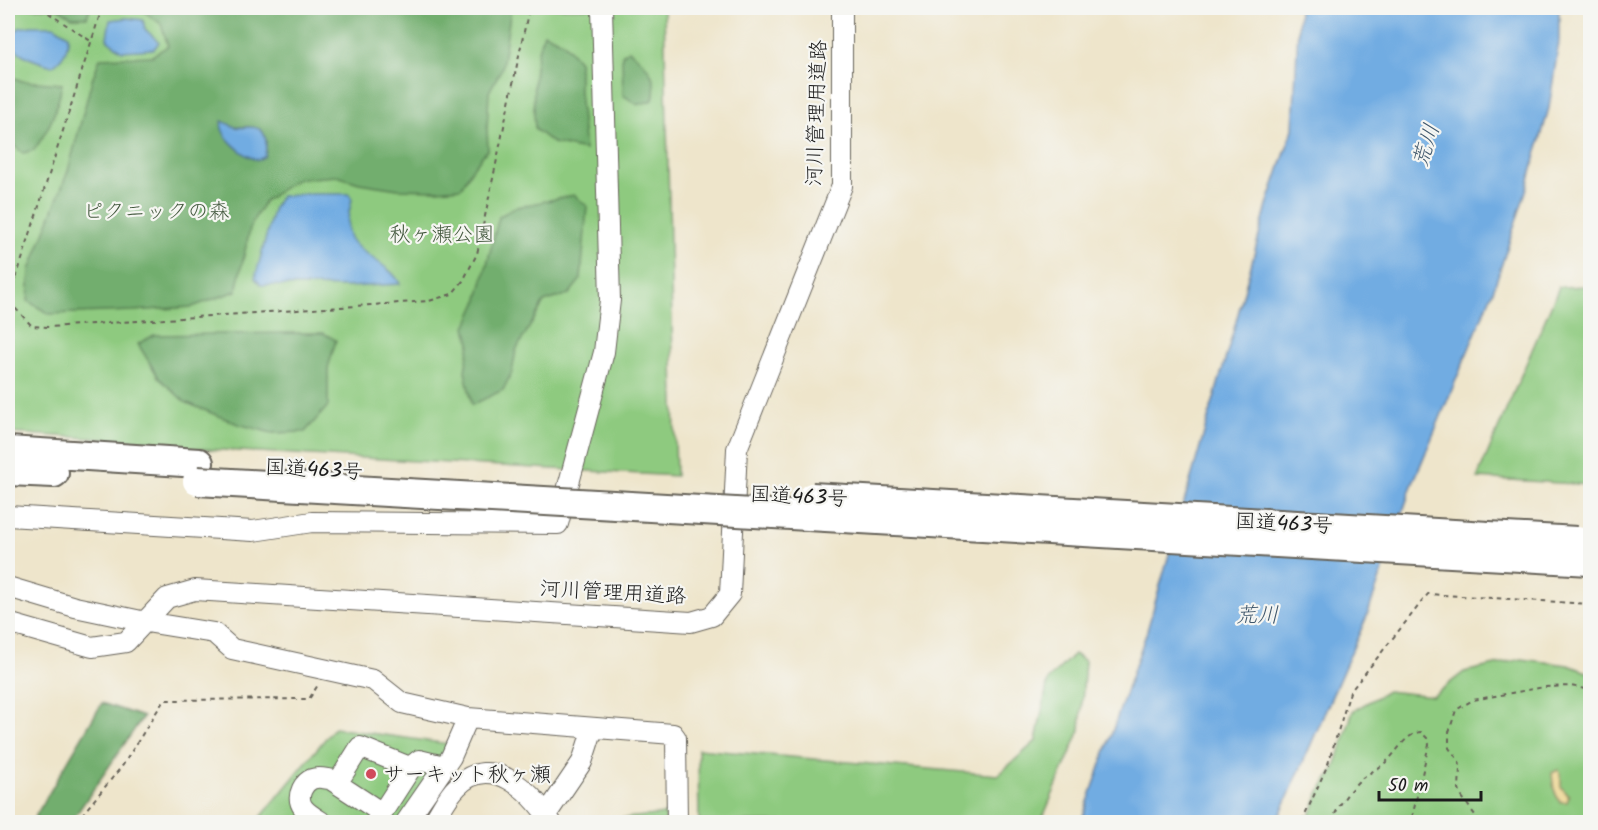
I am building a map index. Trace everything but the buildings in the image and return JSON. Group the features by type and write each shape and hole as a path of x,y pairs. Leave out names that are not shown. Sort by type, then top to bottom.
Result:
{"highway":[{"name":"国道463号","path":"8,451 198,472 1590,561"},
{"name":"国道463号","path":"8,471 198,472 1590,542"}],"street":[{"path":"8,516 253,531 312,522 558,524 604,352 610,300 602,8"},
{"name":"河川管理用道路","path":"8,623 92,647 126,642 167,598 195,590 691,622 712,616 730,594 737,449 842,186 842,8"},
{"path":"8,587 75,607 214,633 232,649 373,680 402,703 468,718 673,734 676,738 677,822"},
{"path":"406,822 451,757 468,718"},
{"path":"433,822 457,787 472,776 485,771 503,776 529,794 549,819 582,762 593,728"},
{"path":"333,781 340,779 360,747 407,766 408,769"},
{"path":"321,822 304,811 300,802 300,793 306,783 313,778 322,777 333,781 379,818 409,771 408,769 419,760 444,766"}],"path":[{"path":"8,15 14,8"},
{"path":"41,8 92,42"},
{"path":"102,8 12,291 14,307 32,326 49,327 429,301 452,294 463,281 477,254 529,8"},
{"path":"8,273 15,279"},
{"path":"1302,822 1329,764 1350,692 1428,594 1590,604"},
{"path":"76,822 123,765 164,700 309,699 328,669"},
{"path":"1480,822 1459,790 1460,766 1449,748 1449,732 1456,710 1473,700 1544,687 1571,686 1590,690"},
{"path":"1331,822 1344,799 1359,781 1384,764 1409,737 1421,732 1429,744 1411,822"}],"green space":[{"name":"秋ヶ瀬公園","path":"8,8 664,8 676,476 152,446 152,442 8,433"},
{"path":"57,8 90,8 87,17 72,17"},
{"name":"ピクニックの森","path":"139,8 511,8 502,68 489,92 488,149 461,188 398,189 359,183 337,176 297,179 265,201 251,224 236,291 192,307 49,314 28,301 30,270 68,171 100,58 152,56 168,46 161,24","holes":["222,121 235,127 260,130 266,141 265,156"]},
{"path":"544,33 563,42 579,61 579,91 585,150 553,143 535,129 535,68"},
{"path":"629,50 646,65 654,84 653,100 638,105 623,95 622,55"},
{"path":"8,75 22,81 62,84 55,111 45,134 34,150 23,153 8,141"},
{"path":"574,195 587,206 581,279 569,294 544,302 516,350 512,372 503,390 472,405 465,371 470,343 466,327 477,303 499,217 513,208"},
{"path":"1590,286 1590,485 1477,478 1559,287"},
{"path":"323,333 336,340 328,368 328,406 305,432 272,433 238,424 185,402 159,378 138,344 154,335"},
{"path":"1074,654 1085,661 1080,730 1041,822 699,822 698,749 998,775 1036,741 1048,680"},
{"path":"1522,659 1568,665 1590,673 1590,822 1307,822 1320,791 1334,770 1353,711 1387,691 1433,696 1464,672"},
{"path":"102,703 143,717 71,822 32,822"},
{"name":"サーキット秋ヶ瀬","path":"334,728 464,746 415,822 257,822"},
{"path":"665,814 666,822 609,822 616,819"}],"sand":[{"path":"1558,770 1561,773 1561,787 1569,796 1567,802 1561,802 1554,789 1552,773"}],"water":[{"name":"荒川","path":"1299,8 1559,8 1559,41 1549,108 1526,191 1493,291 1411,488 1367,616 1277,822 1081,822 1146,634 1268,202 1293,129"},
{"path":"127,18 143,20 145,29 159,42 154,49 122,51 108,40 110,20"},
{"path":"54,26 68,35 65,53 52,66 25,56 11,45 12,36 19,28"},
{"path":"222,121 235,127 260,130 266,141 265,156 258,160 233,145 224,133"},
{"path":"349,194 352,199 348,215 348,232 351,239 363,252 388,270 400,284 348,287 261,285 255,278 274,207 281,196"}],"place":[{"name":"サーキット秋ヶ瀬","path":"371,774"}]}
